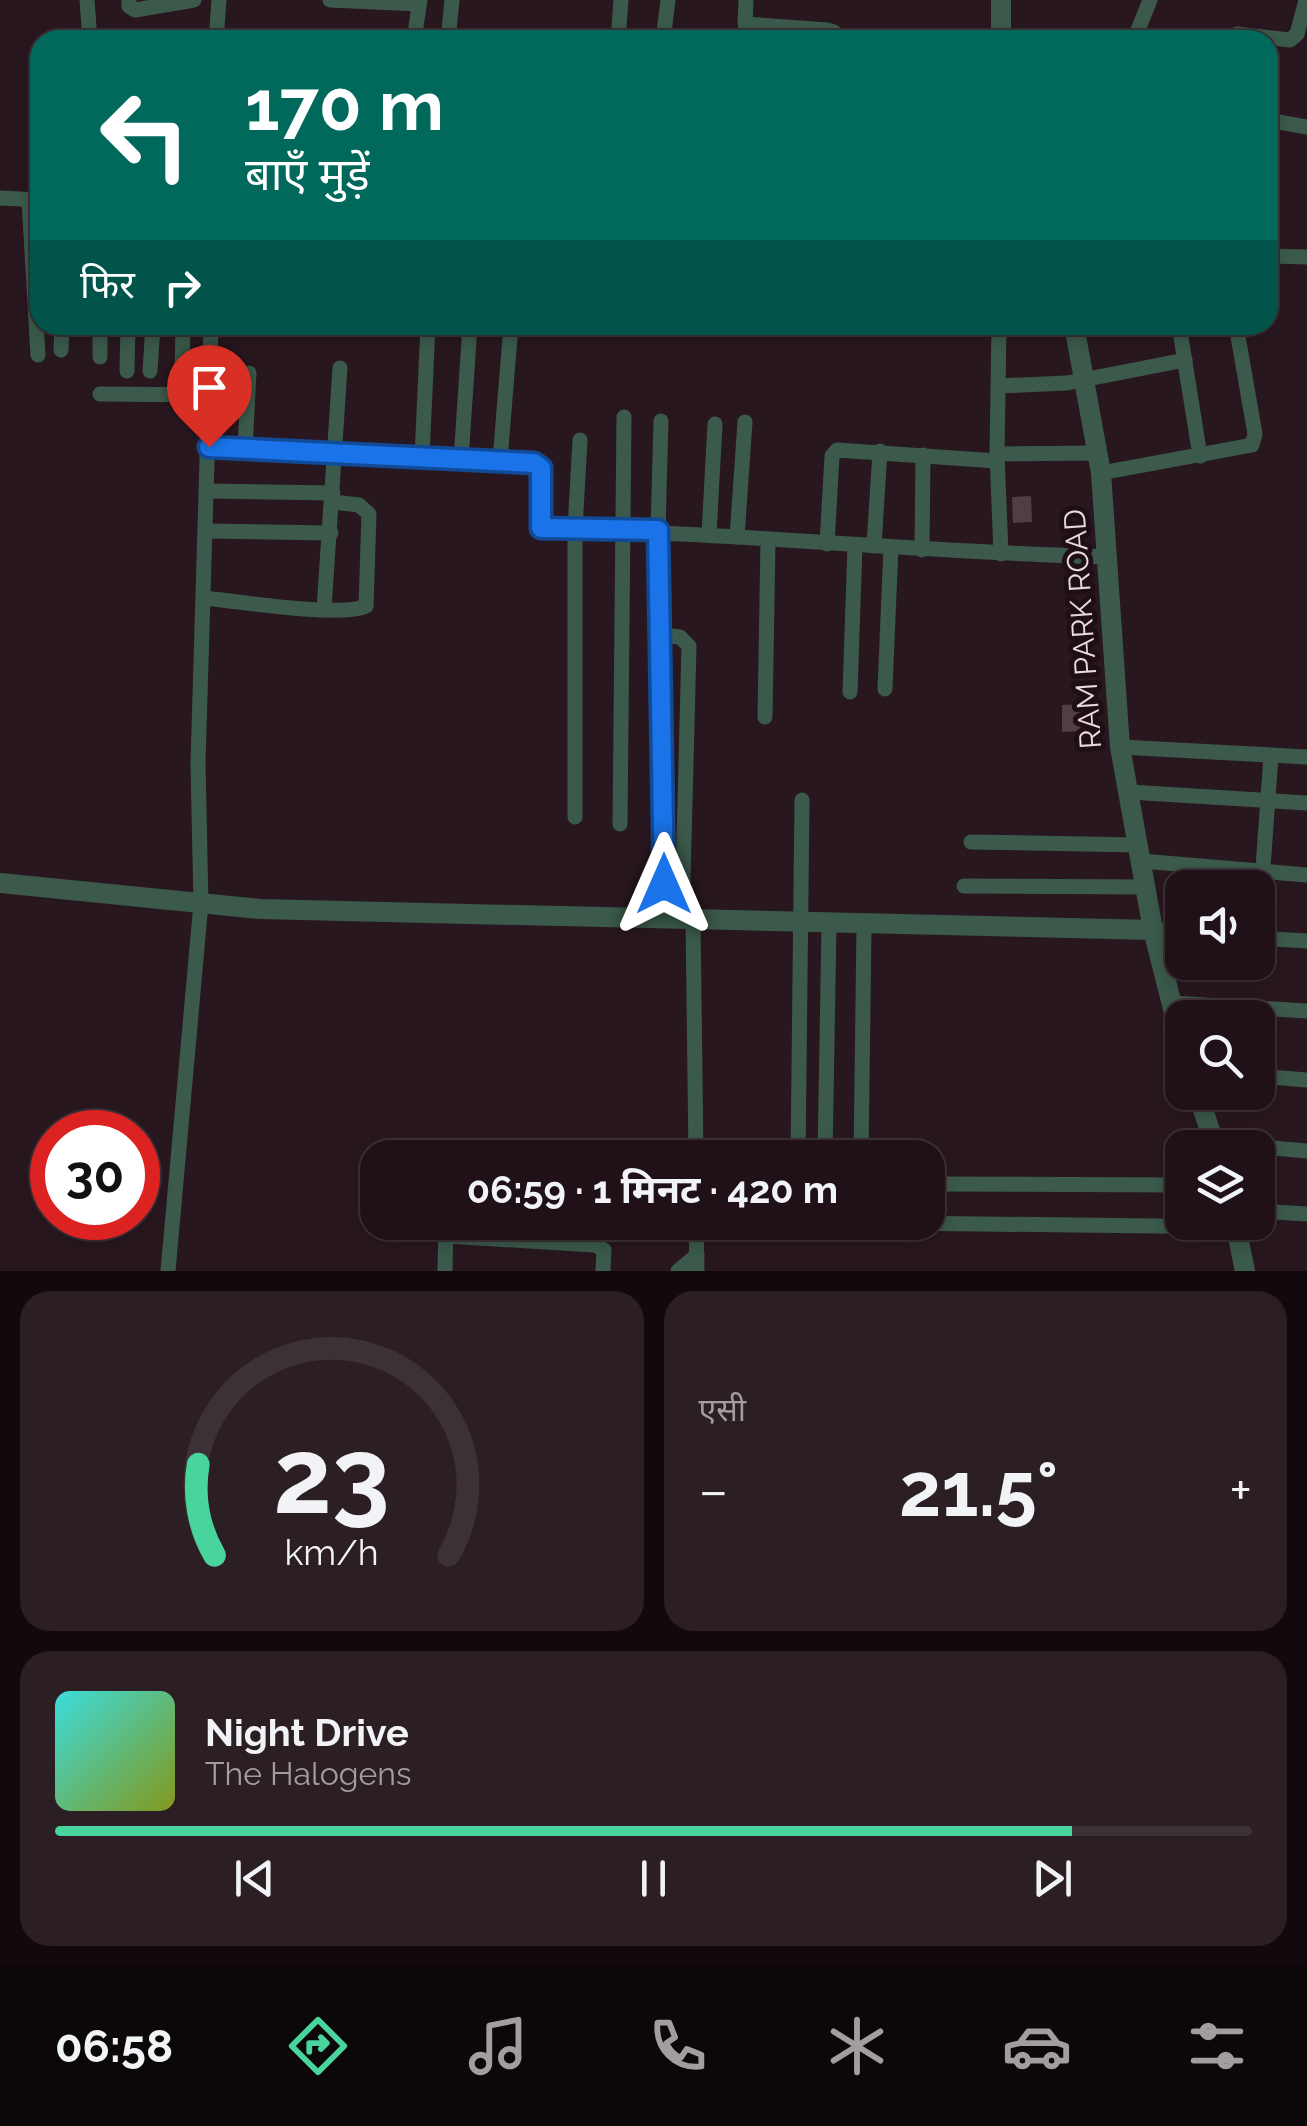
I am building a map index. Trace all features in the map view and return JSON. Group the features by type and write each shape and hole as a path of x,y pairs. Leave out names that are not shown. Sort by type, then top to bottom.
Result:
{"street":[{"path":"87,0 89,30"},
{"path":"129,0 134,10 194,0"},
{"path":"217,30 220,0"},
{"path":"330,0 419,2 415,30"},
{"path":"449,30 452,0"},
{"path":"619,30 621,0"},
{"path":"664,30 668,0"},
{"path":"744,30 746,0"},
{"path":"1001,0 1001,30"},
{"path":"1138,30 1150,0"},
{"path":"1278,39 1290,40 1297,34 1304,22 1306,0"},
{"path":"1278,122 1307,126"},
{"path":"0,198 30,200"},
{"path":"1278,256 1307,256"},
{"path":"37,335 38,355"},
{"path":"61,350 62,335"},
{"path":"100,335 100,357"},
{"path":"127,372 128,335"},
{"path":"150,372 152,335"},
{"path":"182,374 183,335"},
{"path":"168,1271 201,904 198,763 211,335"},
{"path":"422,457 428,335"},
{"path":"461,460 469,335"},
{"path":"500,460 510,335"},
{"path":"999,335 997,458 1001,554"},
{"name":"RAM PARK ROAD","path":"1076,335 1100,463 1120,746 1153,930 1171,1000"},
{"path":"1181,335 1200,456"},
{"path":"826,544 834,452 1100,463 1200,456 1246,448 1255,440 1238,335"},
{"path":"998,386 1084,379 1185,360"},
{"path":"324,609 340,368"},
{"path":"245,449 250,373"},
{"path":"100,394 210,394"},
{"path":"620,824 624,417"},
{"path":"661,421 658,530 695,1140"},
{"path":"737,537 745,422"},
{"path":"710,534 715,424"},
{"path":"575,817 575,529 580,440"},
{"path":"209,447 538,464 541,528 658,530 855,546 1109,557"},
{"path":"874,546 880,451"},
{"path":"922,455 922,550"},
{"path":"204,598 358,610 367,602 370,514 359,505 333,497 208,490"},
{"path":"206,531 331,533"},
{"path":"765,717 768,540"},
{"path":"850,692 855,546"},
{"path":"885,690 891,547"},
{"path":"663,635 680,637 689,646 680,918"},
{"path":"1120,746 1307,757"},
{"path":"1262,870 1271,756"},
{"path":"1129,792 1307,804"},
{"path":"798,1140 802,800"},
{"path":"971,842 1140,853 1249,870"},
{"path":"1275,873 1307,875"},
{"path":"0,883 260,909 1165,931"},
{"path":"964,886 1145,887"},
{"path":"825,1140 829,924"},
{"path":"861,1140 864,925"},
{"path":"1275,938 1307,941"},
{"path":"1275,1010 1307,1012"},
{"path":"1275,1077 1307,1080"},
{"path":"1275,1149 1307,1151"},
{"path":"945,1184 1165,1186"},
{"path":"1275,1212 1307,1214"},
{"path":"945,1223 1165,1225"},
{"path":"446,1240 446,1271"},
{"path":"545,1240 595,1245 604,1250 603,1271"},
{"path":"1239,1240 1245,1271"},
{"path":"678,1271 697,1263"}],"building":[{"path":"1031,496 1032,522 1013,523 1012,497"},
{"path":"1084,704 1085,731 1062,732 1062,705"}],"route":[{"path":"209,447 534,463 541,468 541,528 658,530 663,638 664,884"}]}
